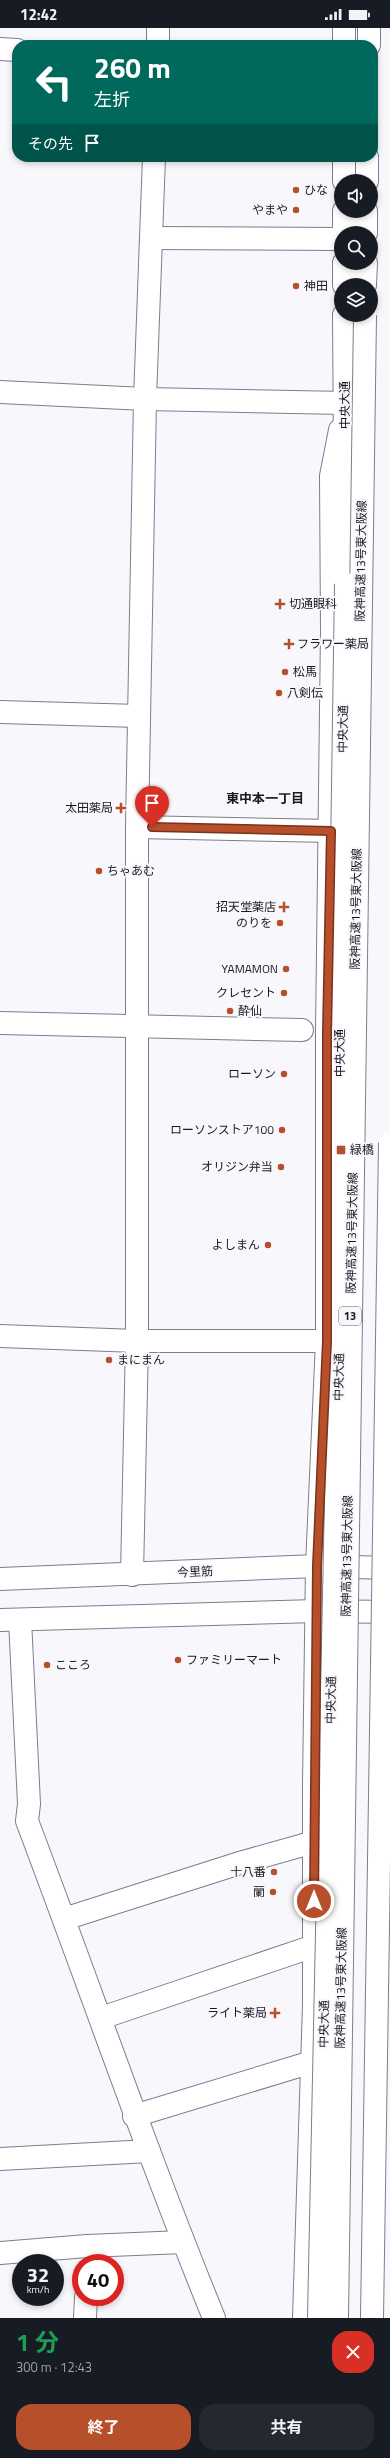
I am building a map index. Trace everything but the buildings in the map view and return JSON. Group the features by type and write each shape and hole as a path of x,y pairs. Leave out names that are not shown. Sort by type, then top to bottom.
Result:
{"main road":[{"path":"158,28 158,40"},
{"path":"344,28 344,40"},
{"path":"369,28 369,40"},
{"path":"0,49 12,50"},
{"path":"132,1575 137,1341 135,1028 137,827 145,399 154,162"},
{"path":"344,162 344,174"},
{"path":"367,162 367,174"},
{"path":"152,238 334,239"},
{"name":"中央大通","path":"319,2318 339,1355 341,922 346,584 344,322"},
{"name":"阪神高速13号東大阪線","path":"337,2318 365,322"},
{"path":"0,392 145,399 345,403 331,476 331,831 327,1033 327,1341 317,1566 312,2062 304,2318"},
{"path":"0,712 139,716"},
{"path":"137,827 331,831"},
{"path":"0,1023 135,1028 302,1030"},
{"path":"372,2318 390,1143"},
{"path":"0,1336 137,1341 327,1341"},
{"name":"今里筋","path":"0,1579 132,1575 317,1566 390,1568"},
{"path":"214,2318 134,2116 101,2018 27,1821 29,1804 10,1620 316,1611 390,1612"},
{"path":"64,1919 243,1862 314,1842"},
{"path":"101,2018 314,1946"},
{"path":"134,2116 312,2062"},
{"path":"0,2159 149,2151"},
{"path":"0,2253 86,2254 183,2242"},
{"path":"85,2318 86,2306"}],"place":[{"name":"ひな","path":"296,190"},
{"name":"やまや","path":"296,210"},
{"name":"神田","path":"296,286"},
{"name":"切通眼科","path":"280,604"},
{"name":"フラワー薬局","path":"289,644"},
{"name":"松馬","path":"285,672"},
{"name":"八剣伝","path":"279,693"},
{"name":"太田薬局","path":"121,808"},
{"name":"ちゃあむ","path":"99,871"},
{"name":"招天堂薬店","path":"284,907"},
{"name":"のりを","path":"280,923"},
{"name":"YAMAMON","path":"286,969"},
{"name":"クレセント","path":"284,993"},
{"name":"酔仙","path":"230,1011"},
{"name":"ローソン","path":"284,1074"},
{"name":"ローソンストア100","path":"282,1130"},
{"name":"緑橋","path":"341,1150"},
{"name":"オリジン弁当","path":"281,1167"},
{"name":"よしまん","path":"268,1245"},
{"name":"まにまん","path":"109,1360"},
{"name":"ファミリーマート","path":"178,1660"},
{"name":"こころ","path":"47,1665"},
{"name":"十八番","path":"274,1872"},
{"name":"蘭","path":"273,1892"},
{"name":"ライト薬局","path":"275,2013"}],"district":[{"name":"東中本一丁目","path":"265,798"}],"route":[{"path":"152,827 331,831 327,1033 327,1341 317,1566 314,1901"}]}
